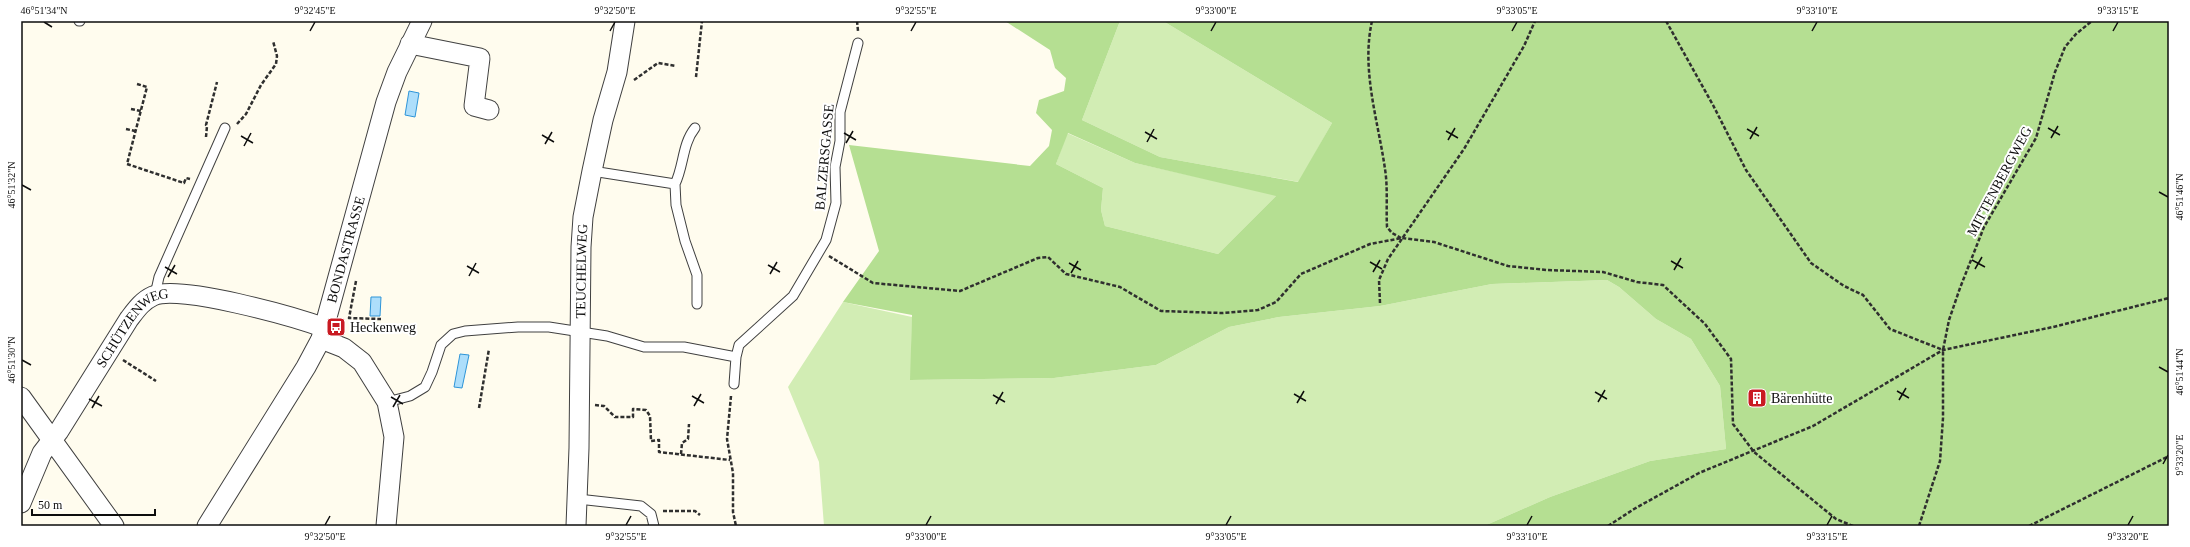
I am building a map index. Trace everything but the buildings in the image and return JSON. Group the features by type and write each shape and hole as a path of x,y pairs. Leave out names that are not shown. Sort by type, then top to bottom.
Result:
{"street":[{"name":"BONDASTRASSE","path":"207,526 306,367 323,334 386,102 397,72 422,21"},
{"name":"TEUCHELWEG","path":"576,526 578,498 581,247 583,217 603,120 617,72 625,21"},
{"path":"410,44 480,58 474,106 489,110"},
{"name":"SCHÜTZENWEG","path":"21,502 42,453 52,440 129,319 141,304 154,295 169,294 215,298 323,334"},
{"path":"323,334 362,362 388,402 394,437 386,526"},
{"path":"21,397 114,526"}],"lane":[{"name":"BALZERSGASSE","path":"734,384 736,357 739,345 793,296 820,251 832,225 836,203 835,167 840,141 840,112 858,43"},
{"path":"154,295 159,276 225,128"},
{"path":"695,128 688,137 680,173 675,184 676,205 697,275 697,304"},
{"path":"592,171 675,184"},
{"path":"388,402 410,396 425,387 432,372 441,345 453,334 518,327 548,327 607,336 644,346 684,347 736,357"},
{"path":"578,498 640,506 649,511 654,522"}],"path":[{"path":"696,77 702,21"},
{"path":"1372,21 1369,33 1370,90 1386,171 1387,227 1392,233 1402,238"},
{"path":"1380,303 1379,280 1388,259 1464,149 1524,46 1534,21"},
{"path":"1666,21 1710,98 1746,170 1810,263 1844,286 1863,295 1890,329 1943,350"},
{"name":"MITTENBERGWEG","path":"1919,526 1940,461 1943,418 1943,350 1949,320 1970,260 1984,227 2036,138 2055,72 2065,47 2076,34 2092,21"},
{"path":"225,128 240,122 276,64 277,56 273,41"},
{"path":"632,82 658,63 676,66"},
{"path":"207,132 206,125 217,82"},
{"path":"136,84 147,87 127,164 184,183 186,178 202,182"},
{"path":"131,109 140,111"},
{"path":"126,129 135,131"},
{"path":"820,251 873,283 960,291 1038,258 1048,257 1066,274 1120,287 1161,311 1222,313 1258,310 1276,302 1301,274 1370,244 1402,238 1434,242 1508,266 1547,270 1603,272 1637,282 1663,285 1705,324 1731,359 1733,424 1754,452 1836,519 1853,526"},
{"path":"355,278 356,288 349,318 381,320"},
{"path":"1608,526 1634,509 1699,473 1754,452 1812,426 1943,350 2053,327 2169,298"},
{"path":"479,408 489,349"},
{"path":"121,359 156,381"},
{"path":"734,384 731,395 727,439 732,473 733,512 736,526"},
{"path":"580,400 595,401 595,405 604,406 615,417 633,417 632,409 644,409 650,416 651,441 658,440 659,452 730,460"},
{"path":"681,454 682,443 688,439 689,424"},
{"path":"2030,526 2169,456"},
{"path":"654,522 664,509 695,511 700,515"}],"green space":[{"path":"1005,21 1120,21 1082,120 1160,157 1298,182 1332,123 1163,21 2169,21 2169,526 1484,526 1550,497 1650,461 1726,449 1720,386 1691,339 1656,319 1619,287 1607,280 1492,284 1380,306 1279,317 1229,327 1156,365 1054,378 910,380 912,315 843,302 879,251 849,145 1030,166 1049,146 1052,130 1036,113 1039,100 1064,91 1066,78 1055,68 1050,50","holes":["1068,133 1135,163 1276,196 1218,254 1105,226 1101,210 1103,188 1056,164"]},
{"path":"1120,21 1163,21 1332,123 1299,182 1160,157 1082,120"},
{"path":"1067,133 1135,163 1277,195 1218,254 1105,226 1101,210 1103,188 1056,164"},
{"path":"1607,280 1619,287 1656,319 1691,339 1720,386 1726,449 1650,461 1550,497 1484,526 824,526 819,462 788,387 843,302 912,317 911,380 1054,378 1156,365 1229,327 1279,317 1380,306 1492,284"}],"water":[{"path":"409,91 419,93 415,117 405,115"},
{"path":"371,297 381,297 380,316 370,316"},
{"path":"460,354 469,355 462,388 454,387"}],"place":[{"name":"Heckenweg","path":"336,327"},
{"name":"Bärenhütte","path":"1757,398"}]}
